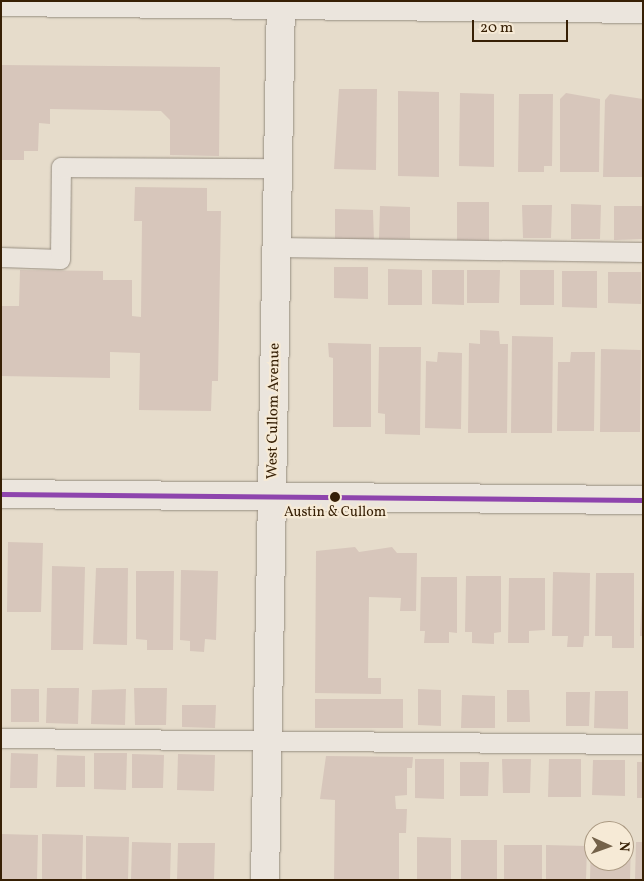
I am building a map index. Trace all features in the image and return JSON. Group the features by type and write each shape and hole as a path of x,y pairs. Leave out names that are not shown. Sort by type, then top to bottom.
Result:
{"street":[{"path":"1,2 281,3 643,9"},
{"name":"West Cullom Avenue","path":"265,880 281,3"},
{"path":"1,494 643,500"}],"lane":[{"path":"1,257 60,259 61,167 278,168"},
{"path":"277,247 643,252"},
{"path":"1,738 643,744"}],"building":[{"path":"1,65 220,67 219,156 170,155 170,120 161,111 50,109 50,124 39,123 38,151 24,151 24,160 1,160"},
{"path":"339,89 377,89 376,170 334,169"},
{"path":"398,91 439,92 439,177 398,176"},
{"path":"460,93 494,94 494,167 459,166"},
{"path":"566,93 600,99 599,172 560,172 560,99"},
{"path":"519,94 553,94 552,166 544,166 544,172 518,172"},
{"path":"610,94 643,99 643,177 603,177 605,100"},
{"path":"135,187 207,188 207,211 221,211 218,381 212,381 211,411 139,410 140,353 110,352 110,378 1,376 1,306 19,306 20,270 103,271 103,280 132,280 132,316 141,317 142,221 134,221"},
{"path":"457,202 489,202 489,241 457,240"},
{"path":"571,204 601,205 600,239 571,239"},
{"path":"522,205 552,205 551,238 523,238"},
{"path":"380,206 410,207 410,239 379,239"},
{"path":"614,206 643,206 643,239 614,240"},
{"path":"335,209 373,210 374,243 335,241"},
{"path":"334,267 368,267 368,299 334,298"},
{"path":"388,269 422,270 422,305 388,305"},
{"path":"432,270 464,270 464,305 432,304"},
{"path":"467,270 500,270 499,303 467,303"},
{"path":"520,270 554,270 554,305 520,305"},
{"path":"562,271 597,271 597,308 562,307"},
{"path":"608,272 641,272 641,304 608,303"},
{"path":"480,330 499,331 500,344 508,344 507,433 468,433 469,343 480,344"},
{"path":"512,336 553,337 552,433 511,433"},
{"path":"328,343 371,344 371,427 333,427 333,358 329,357"},
{"path":"379,347 421,347 420,435 385,434 385,414 378,413"},
{"path":"601,349 641,350 640,432 600,432"},
{"path":"438,352 462,353 461,429 425,428 426,361 437,362"},
{"path":"571,352 595,352 594,431 557,431 558,362 570,362"},
{"path":"8,542 43,543 41,612 7,612"},
{"path":"355,547 359,552 392,547 397,553 417,553 416,611 400,611 401,598 369,597 368,678 381,678 381,694 315,693 316,551"},
{"path":"52,566 85,567 83,650 51,650"},
{"path":"96,568 128,568 127,645 93,644"},
{"path":"181,570 218,571 216,640 205,639 204,652 190,651 190,641 180,640"},
{"path":"136,571 174,571 173,650 147,650 147,640 136,639"},
{"path":"553,572 590,573 589,636 584,636 583,647 567,647 568,636 552,636"},
{"path":"596,573 634,573 634,648 612,648 612,636 595,636"},
{"path":"643,573 643,636 640,636"},
{"path":"466,576 501,576 501,632 494,633 494,644 472,643 472,632 465,632"},
{"path":"421,577 457,577 457,633 449,632 449,643 424,643 425,631 420,631"},
{"path":"509,578 545,578 545,630 529,631 529,643 508,643"},
{"path":"47,688 79,688 78,724 46,723"},
{"path":"134,688 167,688 166,725 135,725"},
{"path":"11,689 39,689 39,722 11,722"},
{"path":"126,689 125,725 91,724 92,690"},
{"path":"418,689 441,690 441,726 418,725"},
{"path":"507,690 529,690 530,722 507,722"},
{"path":"595,691 628,691 628,729 594,728"},
{"path":"566,692 590,692 589,726 566,726"},
{"path":"462,695 495,696 495,728 461,728"},
{"path":"315,699 403,699 403,728 315,728"},
{"path":"182,705 216,705 215,728 182,727"},
{"path":"11,753 38,754 37,788 10,788"},
{"path":"94,753 127,753 126,790 94,789"},
{"path":"132,754 164,755 163,788 132,788"},
{"path":"178,754 215,755 214,791 177,790"},
{"path":"57,755 85,756 85,787 56,787"},
{"path":"326,756 413,757 412,768 407,768 407,795 395,796 396,809 407,809 406,833 399,833 399,880 334,880 335,800 320,799"},
{"path":"415,759 444,759 444,799 415,798"},
{"path":"502,759 531,759 530,793 503,793"},
{"path":"549,759 581,759 581,797 548,797"},
{"path":"593,760 625,760 625,796 592,795"},
{"path":"460,762 489,762 488,796 460,796"},
{"path":"637,762 643,762 643,798 637,798"},
{"path":"1,834 38,835 37,880 1,880"},
{"path":"42,834 83,835 82,880 42,880"},
{"path":"86,836 129,837 128,880 86,880"},
{"path":"417,837 451,838 451,880 417,880"},
{"path":"461,840 497,840 497,880 461,880"},
{"path":"132,842 171,843 170,880 131,880"},
{"path":"636,842 643,842 643,880 635,880"},
{"path":"178,843 215,843 214,880 177,880"},
{"path":"504,845 542,845 542,880 504,880"},
{"path":"546,845 584,846 586,880 546,880"},
{"path":"590,871 630,871 630,880 590,880"}],"transit line":[{"path":"1,494 643,500"}],"place":[{"name":"Austin & Cullom","path":"335,497"}]}
